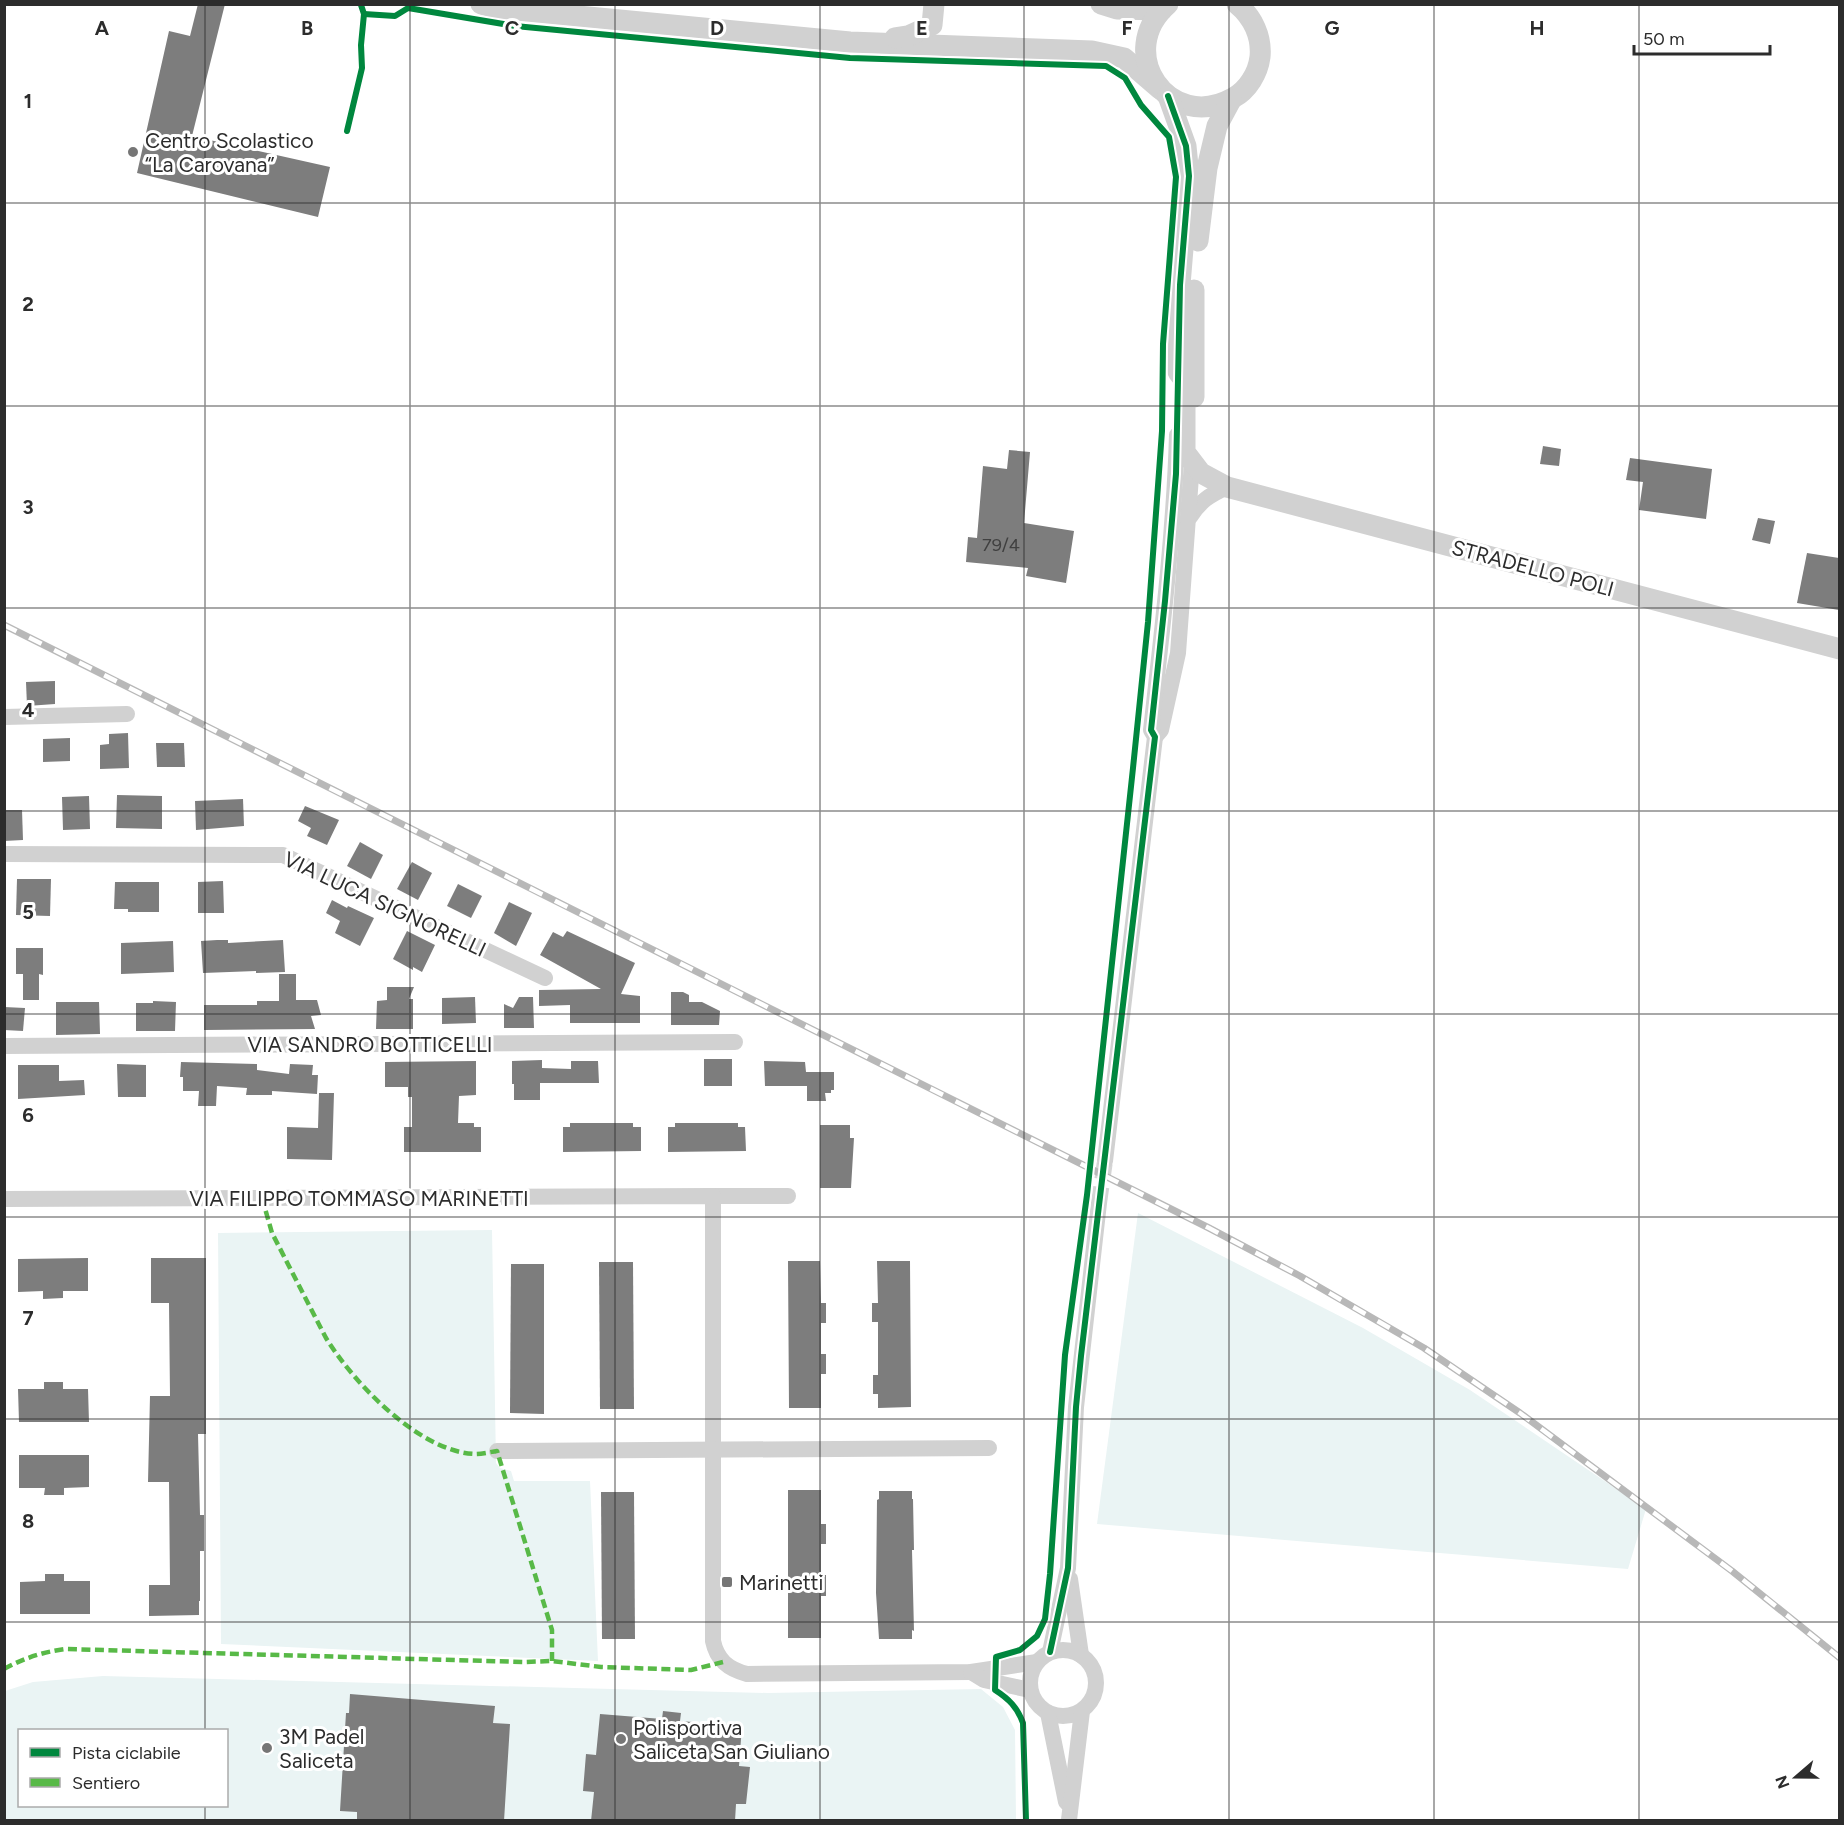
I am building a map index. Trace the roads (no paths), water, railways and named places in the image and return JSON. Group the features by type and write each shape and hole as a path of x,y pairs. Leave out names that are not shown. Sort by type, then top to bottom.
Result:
{"street":[{"path":"481,4 495,8 850,42 1092,51 1124,58 1164,92 1186,105 1198,108 1223,104 1243,91 1252,81 1259,62 1260,51 1253,23 1239,5"},
{"path":"850,42 908,36 920,32 932,25 934,4"},
{"path":"1101,4 1118,9 1165,7"},
{"path":"1155,737 1151,730 1176,474 1180,285 1189,176 1186,146 1164,92 1147,65 1145,49 1151,26 1165,7"},
{"path":"1105,1161 1155,737 1161,730 1178,653 1192,464 1194,289 1198,243 1208,168 1217,126 1231,100"},
{"path":"1178,372 1185,381 1185,452 1192,464"},
{"name":"STRADELLO POLI","path":"1192,464 1210,480 1227,487 1839,649"},
{"path":"1189,518 1198,504 1210,494 1227,487"},
{"path":"1163,623 1172,612 1179,564 1186,558"},
{"path":"4,717 127,714"},
{"name":"VIA LUCA SIGNORELLI","path":"4,854 283,855 545,978"},
{"name":"VIA SANDRO BOTTICELLI","path":"4,1046 735,1042"},
{"path":"713,1196 713,1641 716,1653 723,1662 734,1671 747,1674 971,1672 1044,1657 1066,1650 1081,1655 1092,1668 1096,1683 1092,1699 1082,1711 1065,1717 1048,1713 1041,1708 1034,1700 1030,1690 1031,1673 1044,1657 1068,1568"},
{"name":"VIA FILIPPO TOMMASO MARINETTI","path":"4,1199 788,1196"},
{"path":"1081,1655 1068,1568 1076,1407 1099,1203"},
{"path":"497,1451 989,1448"},
{"path":"971,1672 984,1680 1030,1690"},
{"path":"1070,1819 1082,1711"},
{"path":"1048,1713 1070,1819"}],"tunnel":[{"path":"1099,1203 1105,1161"}],"railway":[{"path":"4,625 1209,1228 1300,1276 1424,1348 1520,1413 1732,1571 1840,1658"}],"place":[{"name":"Centro Scolastico “La Carovana”","path":"133,152"},
{"name":"Marinetti","path":"727,1582"},
{"name":"Polisportiva Saliceta San Giuliano","path":"621,1739"},
{"name":"3M Padel Saliceta","path":"267,1748"}]}
